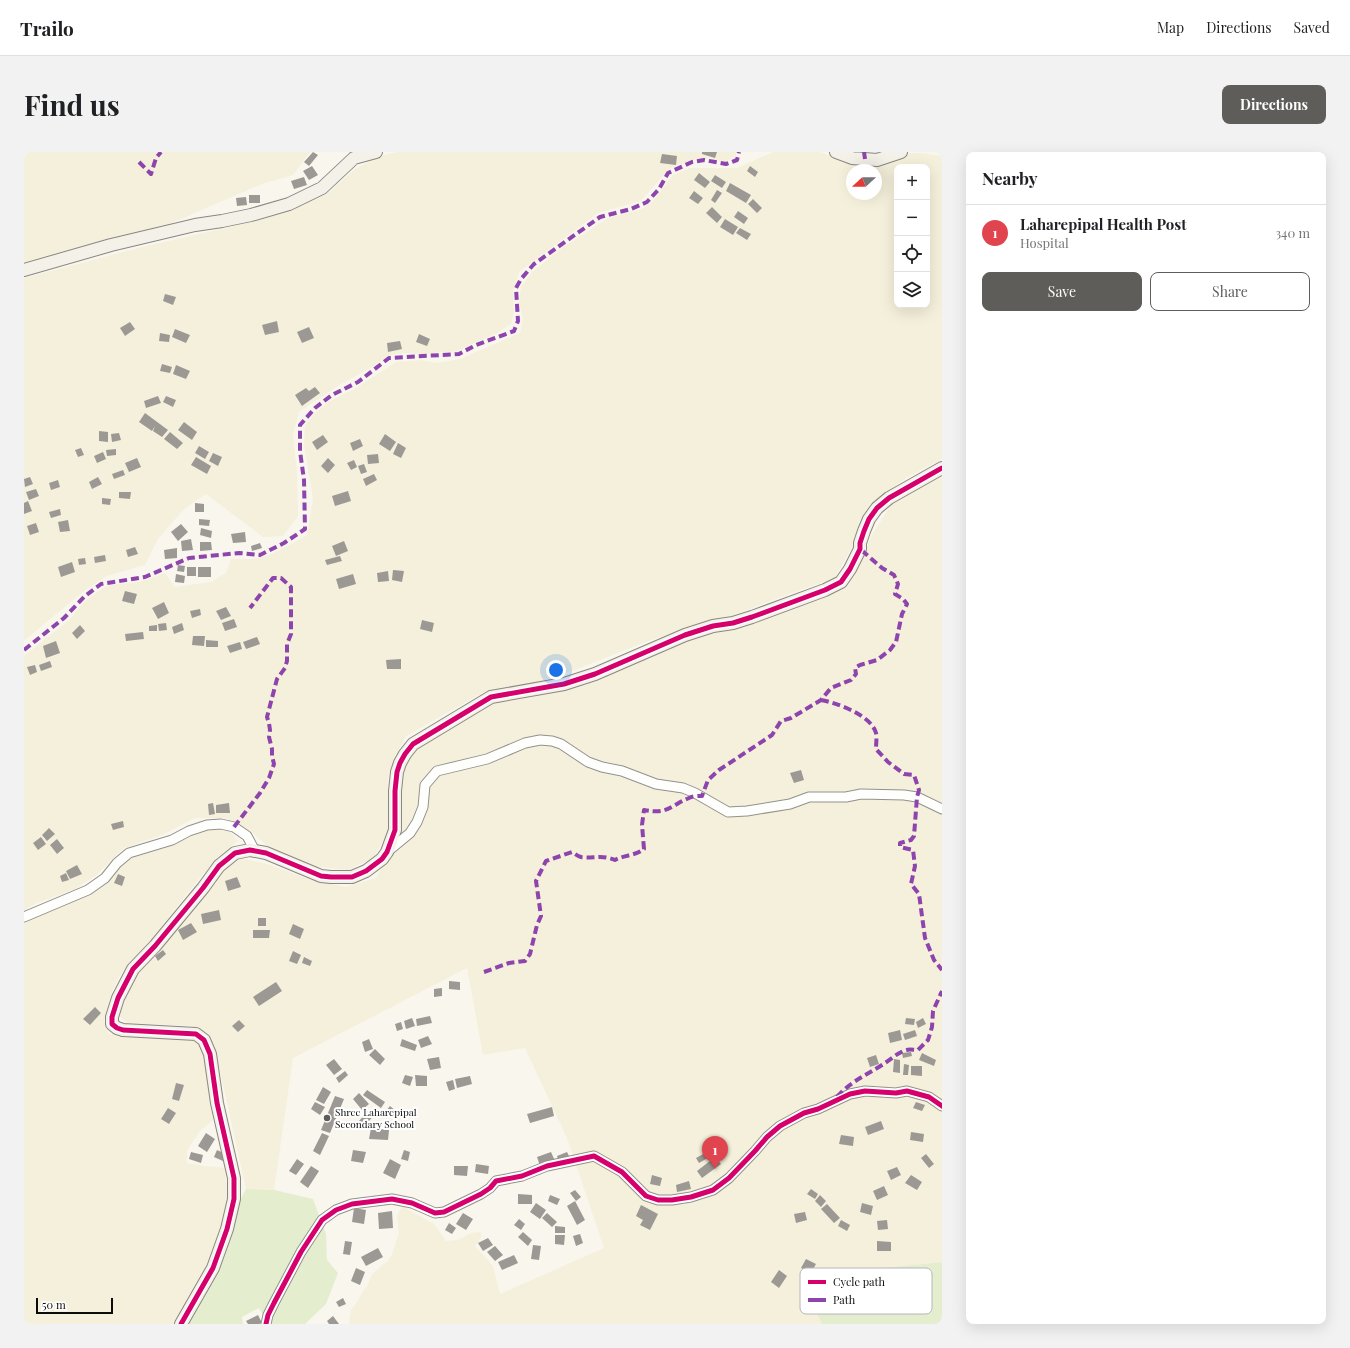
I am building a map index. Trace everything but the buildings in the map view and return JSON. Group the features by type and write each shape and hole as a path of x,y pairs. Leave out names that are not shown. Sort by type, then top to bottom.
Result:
{"street":[{"path":"24,270 112,245 195,225 250,215 289,204 322,188 354,158 376,152"},
{"path":"836,152 852,158 878,160 901,152"},
{"path":"387,852 395,830 395,791 397,772 400,763 412,744 491,697 564,684 595,674 685,635 713,626 733,623 752,617 841,582 860,549 860,543 869,519 877,508 888,498 942,468"},
{"path":"181,1324 187,1310 213,1268 228,1229 234,1199 234,1178 218,1110 210,1054 204,1040 196,1034 123,1030 112,1024 112,1018 118,998 133,969 159,942 219,866 235,853 250,850 266,853 321,876 352,877 366,871 382,859 387,852 410,833 417,822 423,807 425,785 437,771 487,759 525,742 540,740 552,741 561,744 582,758 602,767 622,771 656,784 683,788 695,792 728,812 747,812 790,804 809,797 846,797 861,794 904,795 917,797 942,809"},
{"path":"24,917 88,890 104,878 117,863 129,854 172,840 189,830 221,824 234,827 247,836 255,851"},
{"path":"266,1324 268,1315 284,1281 322,1220 336,1210 352,1204 392,1199 412,1203 435,1213 444,1212 481,1194 490,1188 496,1181 522,1176 548,1166 594,1156 622,1172 646,1196 658,1200 672,1200 691,1197 713,1190 729,1178 767,1137 780,1126 804,1113 818,1109 850,1094 865,1091 896,1093 907,1091 930,1097 942,1106"}],"shaded area":[{"path":"24,152 310,152 293,175 262,184 167,225 102,241 24,265"},
{"path":"397,152 736,152 736,156 724,162 708,158 696,159 670,168 641,201 598,213 519,272 513,292 514,312 511,324 497,333 457,351 423,354 402,353 387,356 374,366 341,384 299,412 293,435 297,473 298,516 283,536 263,537 206,494 184,509 158,539 145,565 107,576 84,591 24,641 24,278 142,247 251,222 326,195 355,169 378,157"},
{"path":"773,152 820,152 854,164 846,164 846,200 882,200 882,164 886,164 906,153 922,153 942,156 942,459 906,478 872,504 859,522 854,544 834,579 797,591 731,616 648,641 580,668 535,683 484,692 406,736 395,756 388,779 389,832 373,858 348,870 311,866 266,845 253,833 226,818 195,818 164,834 124,848 95,876 75,889 37,903 24,910 24,656 68,621 85,601 110,585 139,582 165,573 175,587 211,582 226,573 231,559 254,559 269,555 307,535 313,499 304,444 305,426 314,414 330,401 356,388 396,362 420,360 437,363 460,359 520,333 523,319 519,301 521,287 532,272 562,248 608,218 642,209 652,202 673,175 690,168 737,168"},
{"path":"942,473 942,1262 883,1268 800,1268 800,1314 817,1314 822,1324 349,1324 351,1310 367,1287 372,1274 388,1261 392,1254 399,1233 397,1216 402,1206 434,1224 446,1241 458,1240 471,1233 481,1232 481,1238 475,1246 493,1266 500,1294 604,1248 567,1138 525,1048 483,1055 467,968 293,1058 274,1190 246,1189 215,1048 207,1034 191,1026 127,1023 119,1016 123,996 134,976 162,947 220,873 241,858 271,865 305,878 345,887 376,878 387,859 399,846 402,814 401,786 403,767 413,748 484,706 507,699 557,692 604,675 675,644 757,622 842,590 857,572 872,535 891,505 912,490"},
{"path":"209,830 229,830 238,841 218,857 120,975 111,994 104,1021 108,1033 120,1037 146,1036 196,1041 203,1049 213,1120 199,1132 187,1151 187,1163 226,1168 227,1199 216,1251 202,1279 173,1324 24,1324 24,922 75,897 100,888 121,865 137,855 163,848"}],"green space":[{"path":"246,1189 274,1190 313,1199 326,1234 327,1260 338,1273 326,1304 305,1324 268,1324 259,1308 242,1317 243,1324 187,1324 222,1261 236,1208"},
{"path":"942,1262 942,1324 822,1324 817,1314 932,1314 932,1268 883,1268"}],"marked path":[{"path":"139,162 151,174 156,158 161,152"},
{"path":"24,650 64,618 85,596 101,584 145,577 189,558 239,553 260,555 284,543 305,529 304,480 300,451 300,425 315,408 332,395 358,382 389,358 459,354 476,345 514,331 518,321 516,288 521,279 534,264 600,217 631,209 647,202 659,189 668,173 692,162 704,160 726,164 737,160 739,152"},
{"path":"864,152 865,159"},
{"path":"484,972 509,963 525,961 530,954 537,925 541,916 536,881 546,861 572,852 581,857 605,857 615,860 641,851 644,849 642,825 644,810 664,810 691,797 702,796 708,780 719,770 772,735 781,721 791,718 821,700 831,688 851,680 856,674 855,668 877,660 890,650 896,642 902,614 907,604 903,599 895,594 898,584 894,575 882,568 860,549"},
{"path":"234,827 260,793 269,778 274,764 267,717 277,679 285,668 287,661 287,644 291,634 291,587 281,578 273,578 250,608"},
{"path":"821,700 836,704 861,715 868,721 876,733 876,749 888,762 904,774 914,775 919,790 917,797 914,836 911,840 900,843 900,847 913,850 915,866 911,884 919,894 925,938 934,960 942,970"},
{"path":"837,1097 842,1091 853,1083 903,1051 918,1050 928,1040 932,1027 933,1011 942,991"}],"cycle path":[{"path":"181,1324 213,1268 227,1229 234,1199 234,1178 217,1103 210,1054 204,1040 196,1034 123,1030 112,1024 112,1017 118,998 133,969 155,946 203,888 219,866 235,853 250,850 266,853 321,876 352,877 366,871 382,859 387,852 395,830 395,791 397,772 405,754 413,744 491,697 564,684 595,674 685,635 713,626 733,623 752,617 825,590 841,582 850,569 860,549 860,543 864,531 869,519 877,508 889,498 942,468"},
{"path":"266,1324 268,1315 301,1252 322,1220 336,1210 352,1204 392,1199 412,1203 435,1213 444,1212 481,1194 490,1188 496,1181 522,1176 547,1166 594,1156 622,1172 646,1196 658,1200 672,1200 691,1197 713,1190 729,1178 767,1137 780,1126 804,1113 818,1109 850,1094 865,1091 896,1093 907,1091 929,1097 942,1106"}],"place":[{"name":"Shree Laharepipal Secondary School","path":"327,1118"},
{"name":"Laharepipal Health Post","path":"715,1169"}]}
